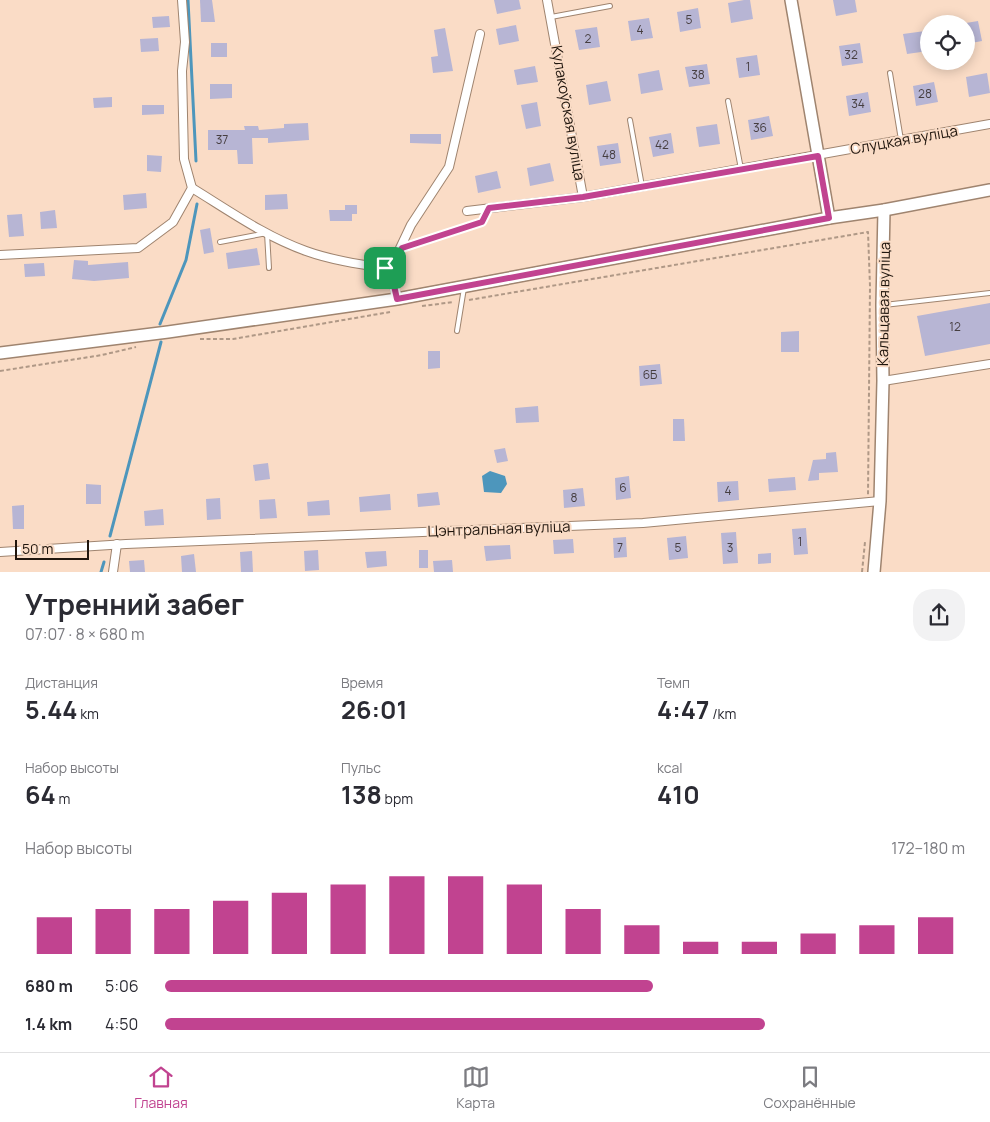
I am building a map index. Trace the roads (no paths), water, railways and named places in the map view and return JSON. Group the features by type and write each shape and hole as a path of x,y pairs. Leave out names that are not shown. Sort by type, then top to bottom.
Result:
{"main road":[{"path":"791,0 829,218"},
{"path":"0,354 397,299 829,218 990,191"},
{"name":"Кальцавая вуліца","path":"883,381 884,210"},
{"path":"874,572 880,501 883,381"}],"street":[{"path":"182,0 184,159 192,188 267,233 305,251 347,262 385,268 393,263 402,248 411,225 449,167 480,34"},
{"name":"Кулакоўская вуліца","path":"547,0 583,197 818,156"},
{"name":"Слуцкая вуліца","path":"818,156 990,124"},
{"path":"0,255 138,248 173,222 192,188"},
{"path":"467,211 583,197"},
{"path":"385,268 393,281 397,299"},
{"name":"Кальцавая вуліца","path":"883,381 990,364"},
{"name":"Цэнтральная вуліца","path":"0,552 118,544 644,524 880,501"},
{"path":"114,572 118,544"}],"lane":[{"path":"551,17 610,6"},
{"path":"890,73 901,141"},
{"path":"728,100 741,170"},
{"path":"630,120 642,186"},
{"path":"220,242 267,233 269,268"},
{"path":"457,331 465,286"},
{"path":"882,305 990,293"}],"water":[{"path":"490,471 505,476 507,484 501,493 484,492 482,476"}],"waterway":[{"path":"188,0 196,161"},
{"path":"160,324 186,260 197,204"},
{"path":"110,536 161,342"},
{"path":"101,572 104,562"}]}
